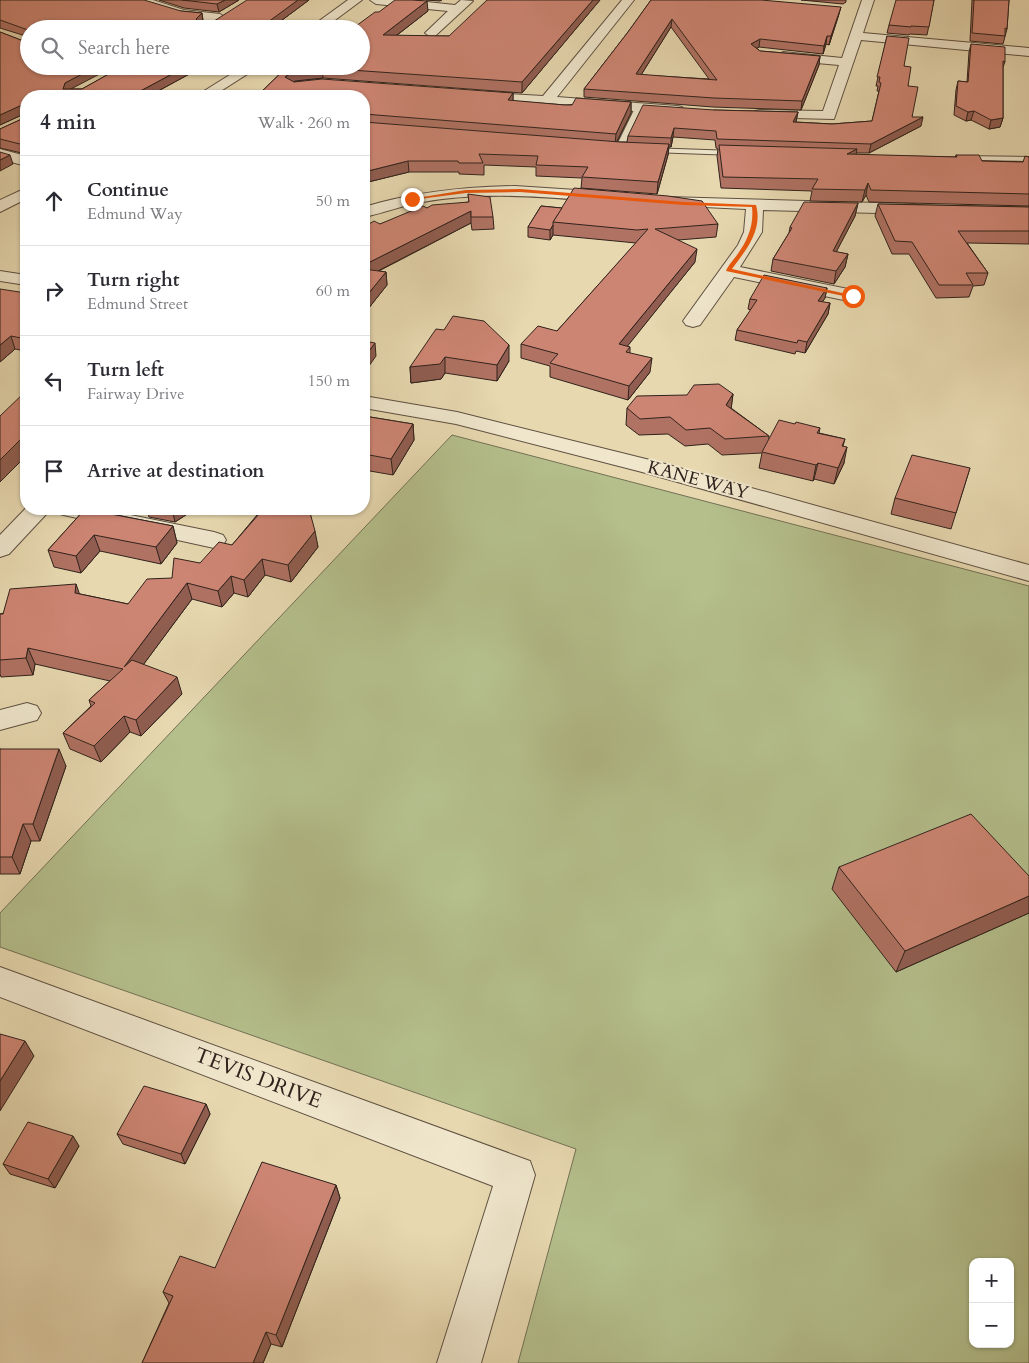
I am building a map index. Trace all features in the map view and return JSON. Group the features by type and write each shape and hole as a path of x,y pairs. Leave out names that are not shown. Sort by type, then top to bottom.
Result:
{"street":[{"path":"140,0 183,13 224,15 216,20"},
{"path":"327,20 356,0"},
{"path":"376,0 463,4"},
{"path":"547,101 628,0"},
{"path":"430,33 463,4"},
{"path":"750,114 829,116 856,36 862,7"},
{"path":"856,36 1029,52"},
{"path":"769,54 847,62"},
{"path":"97,84 114,75"},
{"path":"213,90 239,75"},
{"path":"458,94 695,112"},
{"path":"0,154 20,159"},
{"path":"370,210 385,205 437,195 495,190 625,198"},
{"path":"371,195 385,205"},
{"path":"0,207 20,196"},
{"path":"655,201 754,206 931,210"},
{"path":"693,321 746,246 753,232 754,206"},
{"path":"728,270 853,296"},
{"path":"0,276 20,279"},
{"name":"KANE WAY","path":"370,403 457,418 729,488 1029,573"},
{"path":"0,549 33,515"},
{"path":"96,515 214,540"},
{"path":"0,720 27,713"},
{"name":"TEVIS DRIVE","path":"0,982 516,1175 458,1363"}],"lane":[{"path":"619,149 639,108"},
{"path":"609,148 628,149"},
{"path":"638,149 746,153"},
{"path":"951,158 1029,159"}],"green space":[{"path":"452,435 1029,586 1029,1363 518,1363 576,1149 0,947 0,913"}],"building":[{"path":"0,0 144,0 181,11 202,13 197,20 20,20 20,27 0,20"},
{"path":"182,0 225,0 217,4"},
{"path":"247,0 298,0 271,20 216,20"},
{"path":"395,0 427,1 383,35 449,36 487,0 593,0 522,82 370,71 370,20 364,20 375,12 379,12"},
{"path":"651,0 761,0 841,7 831,36 827,36 824,46 760,39 751,44 760,51 820,56 802,101 714,98 584,89","holes":["672,19 717,80 636,74"]},
{"path":"896,0 934,0 929,27 889,25"},
{"path":"974,0 1009,0 1005,36 972,33"},
{"path":"0,32 20,40 20,75 80,75 65,83 63,89 82,89 107,75 170,75 142,90 20,90 20,106 0,115"},
{"path":"887,36 909,38 904,66 911,67 908,86 918,87 912,117 923,117 871,144 717,139 716,131 674,128 671,138 628,136 643,105 714,110 798,112 793,122 832,124 872,121 881,83 879,82 880,77 877,77"},
{"path":"971,44 1005,47 1005,62 1003,61 1003,118 991,120 974,111 968,112 956,106 958,81 968,82"},
{"path":"279,75 288,75 285,77 294,82 322,79 513,93 508,100 565,105 572,105 576,98 631,102 616,134 370,114 370,90 263,90"},
{"path":"20,120 20,144 0,139 0,129"},
{"path":"370,122 620,142 669,144 658,182 582,177 588,167 536,165 538,156 479,154 483,163 408,161 370,170"},
{"path":"719,145 857,149 847,154 957,157 956,155 979,155 982,161 1023,162 1025,156 1029,157 1029,194 871,190 868,183 865,190 812,189 818,179 723,177"},
{"path":"0,152 10,155 0,160"},
{"path":"574,188 668,196 702,201 718,224 655,229 697,249 619,344 630,347 626,352 652,358 629,386 550,363 558,354 521,344 538,326 557,331 648,229 637,230 553,222"},
{"path":"468,194 490,197 493,217 471,217 471,211 370,262 370,223 374,221 380,224 423,206 427,208 432,205 469,202"},
{"path":"804,202 858,203 833,251 848,254 836,271 773,259 792,228 790,227"},
{"path":"878,204 1029,207 1029,231 958,231 988,273 966,273 973,285 939,285 912,242 895,241"},
{"path":"541,206 562,208 550,230 528,227"},
{"path":"370,270 386,272 370,292"},
{"path":"764,275 827,288 818,301 830,303 807,342 798,340 797,343 737,330 757,300 750,299"},
{"path":"0,289 20,292 20,338 11,336 0,345"},
{"path":"453,316 484,321 509,345 497,365 445,357 440,364 410,367 436,329 444,330"},
{"path":"370,342 375,343 370,350"},
{"path":"719,384 733,394 726,405 769,436 725,439 710,428 686,430 670,417 640,419 627,408 637,396 687,395 694,385"},
{"path":"20,397 20,440 0,460 0,416"},
{"path":"370,417 413,424 391,459 370,455"},
{"path":"779,420 820,428 817,433 845,439 842,446 847,447 838,468 818,463 816,465 762,452"},
{"path":"912,455 970,468 956,513 895,498"},
{"path":"80,515 116,515 173,526 156,547 94,535 76,556 48,550"},
{"path":"258,515 311,515 315,531 288,565 262,559 244,580 231,576 218,591 187,583 124,667 132,660 177,677 136,720 124,716 94,746 63,733 95,703 89,700 123,669 28,648 26,658 0,660 0,614 3,614 10,589 76,584 75,593 128,604 147,579 172,578 174,558 200,563 219,542 232,545"},
{"path":"0,749 59,749 33,824 23,824 12,857 0,857"},
{"path":"971,814 1029,876 1029,896 905,951 839,867"},
{"path":"0,1034 25,1041 0,1081"},
{"path":"144,1086 206,1104 181,1154 117,1134"},
{"path":"28,1122 73,1136 48,1179 3,1164"},
{"path":"262,1162 336,1185 276,1335 266,1332 253,1363 142,1363 173,1296 163,1292 180,1256 215,1268"}],"route":[{"path":"412,199 466,192 520,190 684,204 754,206 753,232 746,246 728,270 853,296"}]}
